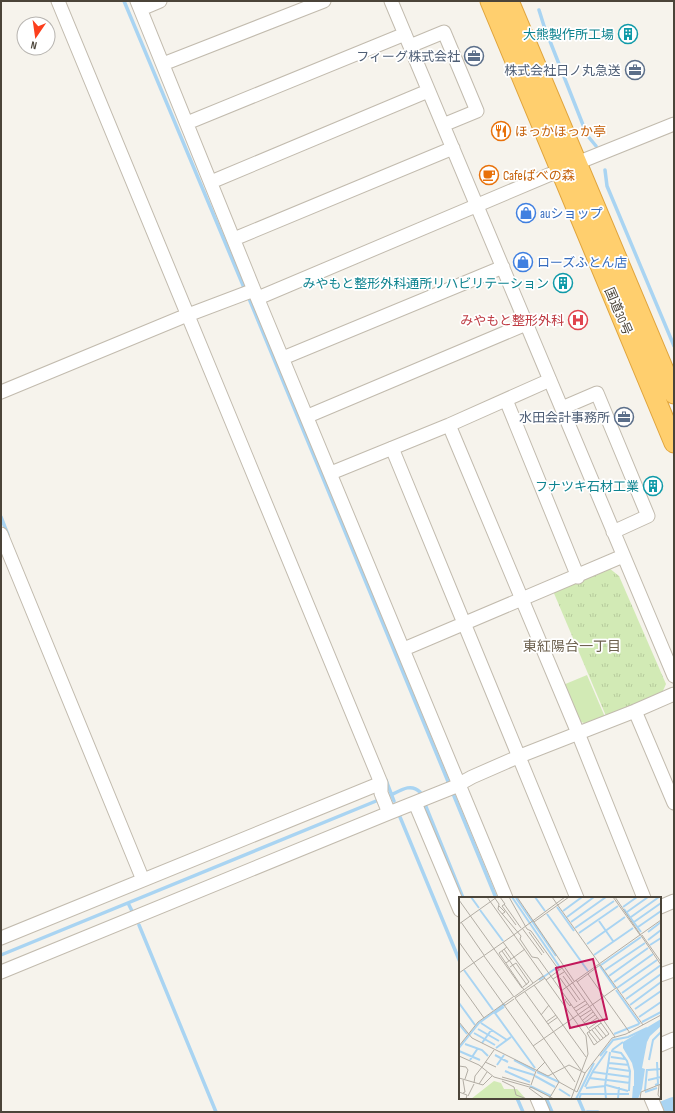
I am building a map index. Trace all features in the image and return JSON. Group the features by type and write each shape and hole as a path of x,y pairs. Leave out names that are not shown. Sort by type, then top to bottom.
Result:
{"highway":[{"name":"国道30号","path":"490,1 674,443"},
{"name":"国道30号","path":"509,1 674,394"}],"street":[{"path":"58,1 192,314 384,798"},
{"path":"160,1 139,5 234,239 251,294 283,358 308,416 404,649 453,787 506,897"},
{"path":"163,64 324,1"},
{"path":"391,1 674,676"},
{"path":"410,46 444,32 477,111 443,125"},
{"path":"187,123 405,34"},
{"path":"211,182 428,91"},
{"path":"1,392 192,314 251,294 478,206 560,170 674,124"},
{"path":"234,239 453,148"},
{"path":"283,358 503,266"},
{"path":"308,416 526,324"},
{"path":"332,473 449,425 550,380"},
{"path":"562,408 597,393 648,516 613,532"},
{"path":"506,400 578,576"},
{"path":"449,425 578,733 644,897"},
{"path":"392,448 520,756 577,897"},
{"path":"1,534 143,880"},
{"path":"404,649 623,556"},
{"path":"1,938 143,880 384,798 420,801 520,756 635,711 674,694"},
{"path":"635,711 674,803"},
{"path":"1,972 384,798"},
{"path":"420,801 459,907"},
{"path":"661,907 674,901"},
{"path":"661,975 674,970"},
{"path":"661,1045 674,1039"},
{"path":"537,1099 543,1112"},
{"path":"651,1099 657,1112"}],"green space":[{"path":"609,568 619,576 666,684 662,693 606,716 553,591"},
{"path":"587,675 605,717 586,724 577,720 563,685"}],"waterway":[{"path":"124,1 245,290"},
{"path":"539,10 587,135 596,146"},
{"path":"605,170 607,186 674,346"},
{"path":"248,296 496,897"},
{"path":"1,517 8,535"},
{"path":"386,780 394,801"},
{"path":"391,795 406,788 417,789 420,792 463,897"},
{"path":"1,955 381,799"},
{"path":"400,817 459,960"},
{"path":"128,903 132,911"},
{"path":"139,925 216,1112"},
{"path":"517,1099 523,1112"},
{"path":"546,1099 552,1112"},
{"path":"578,1099 584,1112"},
{"path":"664,1112 674,1108"},
{"path":"587,1112 598,1112"}],"place":[{"name":"大熊製作所工場","path":"628,34"},
{"name":"フィーグ株式会社","path":"474,56"},
{"name":"株式会社日ノ丸急送","path":"635,70"},
{"name":"ほっかほっか亭","path":"501,131"},
{"name":"Cafeばべの森","path":"489,175"},
{"name":"auショップ","path":"526,213"},
{"name":"ローズふとん店","path":"523,262"},
{"name":"みやもと整形外科通所リハビリテーション","path":"563,283"},
{"name":"みやもと整形外科","path":"578,320"},
{"name":"水田会計事務所","path":"624,417"},
{"name":"フナツキ石材工業","path":"653,486"}],"district":[{"name":"東紅陽台一丁目","path":"572,646"}]}
